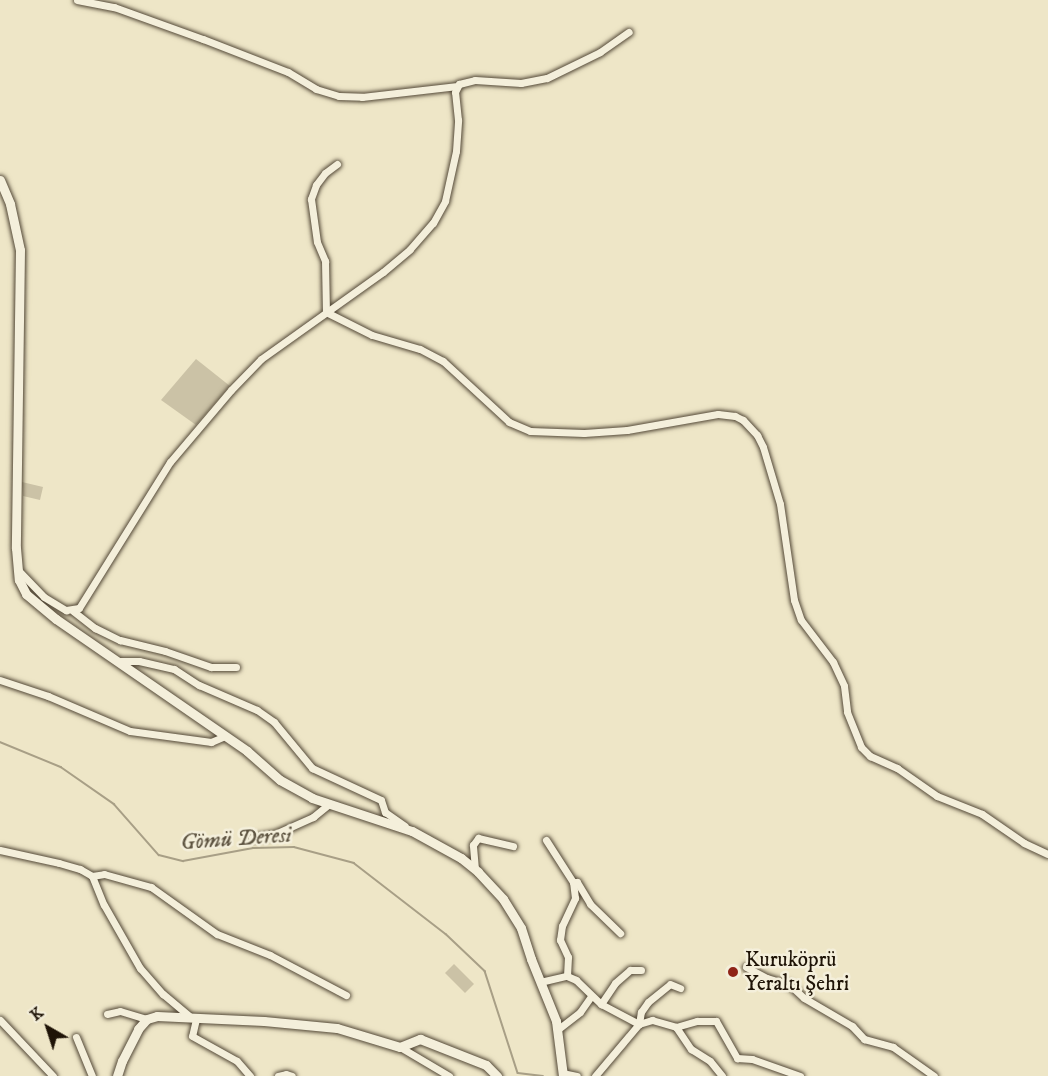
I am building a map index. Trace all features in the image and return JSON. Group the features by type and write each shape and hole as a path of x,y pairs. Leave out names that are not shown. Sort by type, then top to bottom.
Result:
{"street":[{"path":"77,0 114,7 203,39 288,72 316,89 339,96 362,97 457,86 461,82 475,80 521,83 547,78 600,52 629,32"},
{"path":"73,611 87,597 142,503 200,425 261,359 383,272 410,249 433,223 445,201 452,178 458,120 457,86"},
{"path":"326,312 325,261 317,242 311,199 316,185 325,173 337,164"},
{"path":"0,180 10,204 20,250 16,466 18,570 26,594 35,604 225,736 280,780 312,798 412,831"},
{"path":"326,312 372,335 420,349 443,361 509,422 530,431 584,433 627,430 718,414 735,416 743,420 757,435 763,447 780,504 794,600 801,620 833,662 844,686 847,712 861,747 870,756 897,768 938,796 982,814 1024,843 1048,854"},
{"path":"18,570 44,597 66,610 73,611 95,628 120,640 165,651 211,668 236,668"},
{"path":"119,661 139,661 174,669 199,685 257,710 274,722 312,768 381,800 385,812 412,831 461,858 475,869 503,898 521,928 556,1021 562,1074 577,1076"},
{"path":"0,680 48,696 130,731 211,742 225,736"},
{"path":"252,837 275,834 313,817 329,804"},
{"path":"475,869 473,845 478,838 513,846"},
{"path":"546,840 573,882 575,898 562,926 560,940 568,957 567,976"},
{"path":"0,850 80,868 92,876 104,905 140,968 163,994 194,1019"},
{"path":"92,876 104,874 151,887 217,934 270,955 346,994"},
{"path":"573,882 577,882 590,904 620,933"},
{"path":"746,967 767,978 790,985 804,998 852,1026 864,1039 892,1047 934,1076"},
{"path":"600,1004 615,983 630,970 641,970"},
{"path":"540,982 567,976 576,980 600,1004 639,1024 652,1020 676,1027 696,1022 716,1021 737,1058 752,1059 800,1076"},
{"path":"595,1076 639,1024 641,1012 648,1002 670,984 680,988"},
{"path":"557,1030 580,1011 591,996"},
{"path":"107,1014 120,1011 134,1013 147,1019 157,1016 264,1021 338,1028 363,1038 400,1047 449,1076"},
{"path":"117,1076 122,1061 147,1019"},
{"path":"194,1019 192,1036 237,1061 250,1076"},
{"path":"0,1020 53,1076"},
{"path":"676,1027 692,1049 711,1060 722,1076"},
{"path":"76,1037 92,1076"},
{"path":"400,1047 420,1039 486,1065 496,1076"},
{"path":"278,1076 286,1074 292,1076"}],"shaded area":[{"path":"196,359 230,386 196,425 161,400"},
{"path":"22,482 43,487 40,500 23,496"},
{"path":"454,964 474,984 465,993 445,973"}],"waterway":[{"name":"Gömü Deresi","path":"0,742 61,767 114,804 159,855 183,861 253,848 294,847 354,863 446,934 485,971 518,1073 543,1076"}],"place":[{"name":"Kuruköprü Yeraltı Şehri","path":"733,972"}]}
